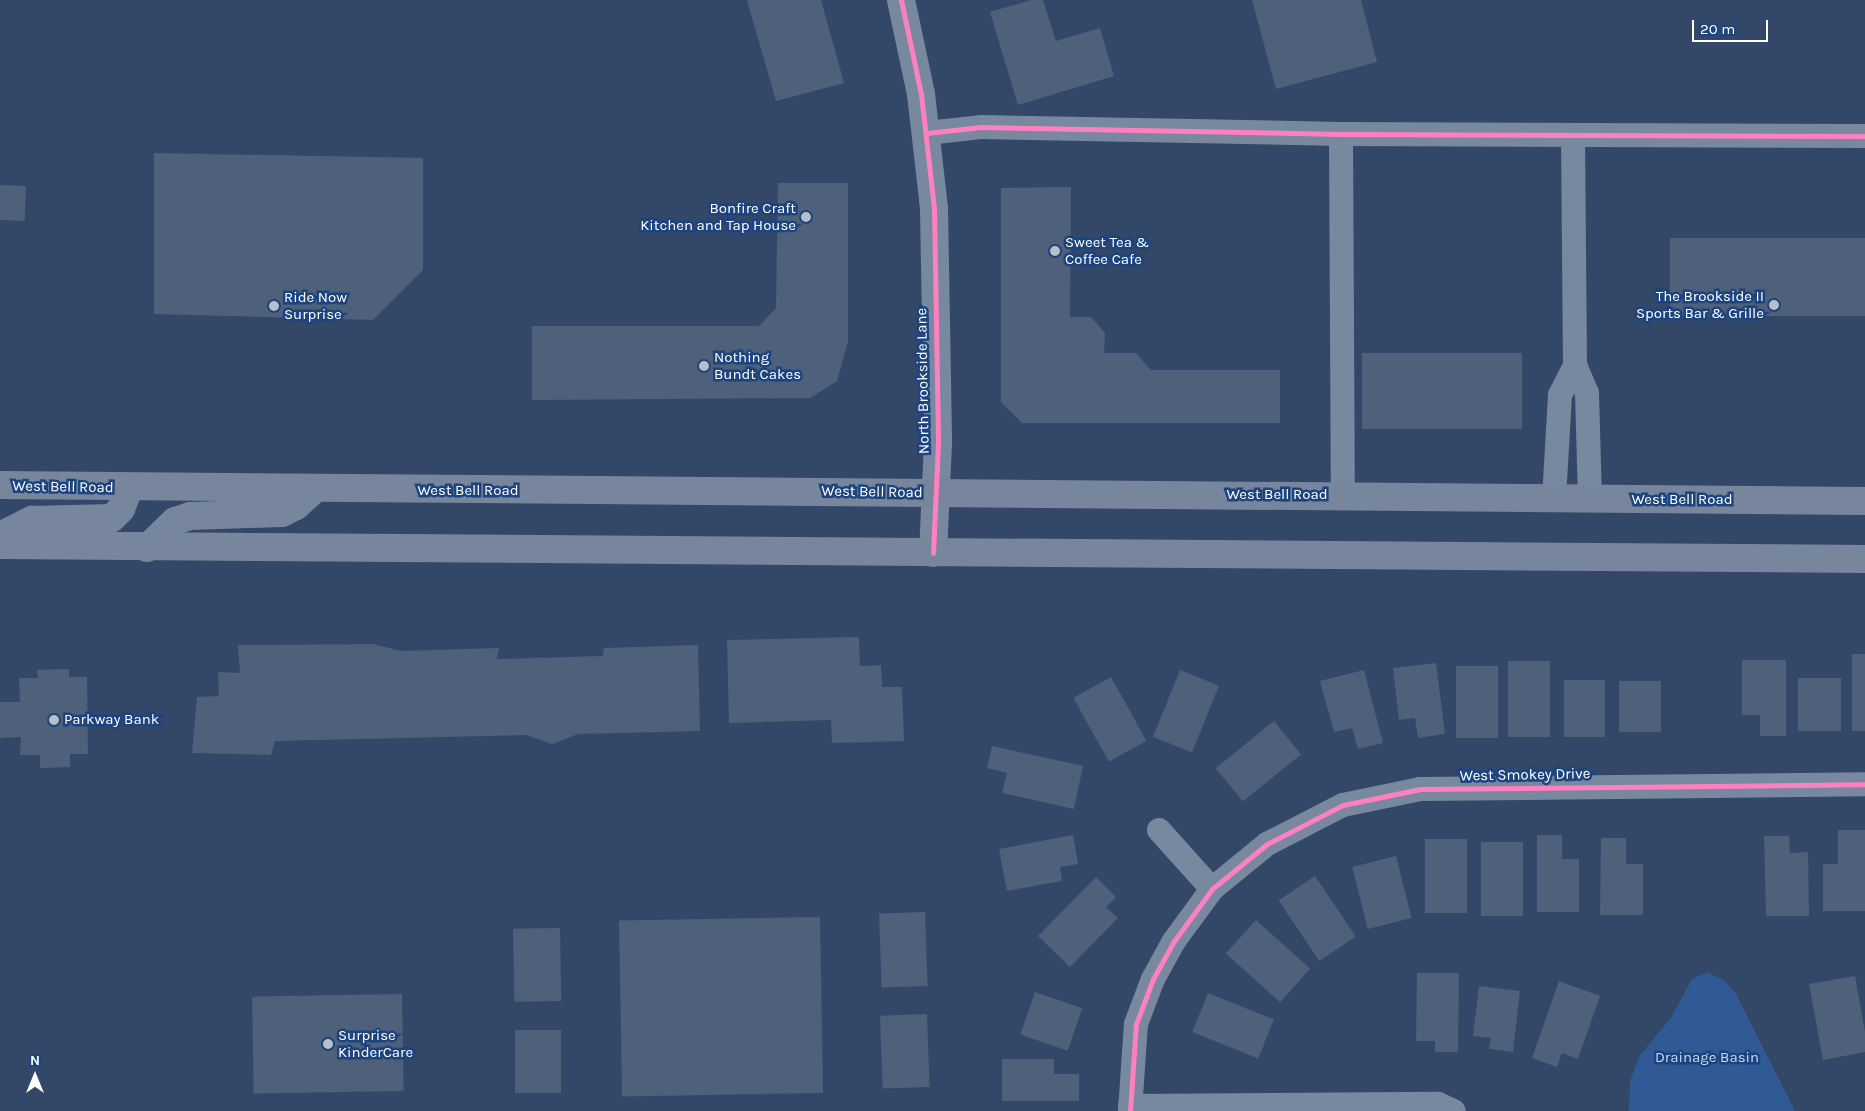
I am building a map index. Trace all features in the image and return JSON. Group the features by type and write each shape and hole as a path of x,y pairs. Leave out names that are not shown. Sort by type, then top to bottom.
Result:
{"main road":[{"name":"West Bell Road","path":"0,485 314,490 1343,495 1554,499 1865,500"},
{"path":"0,536 32,520 112,518 121,508 129,488"},
{"path":"147,548 175,521 190,516 282,513 296,506 314,490"},
{"path":"0,545 147,548 506,548 933,553 1865,559"}],"street":[{"name":"North Brookside Lane","path":"901,0 927,133 934,208 938,443 934,493 933,553"},
{"path":"927,133 981,127 1341,134 1865,136"},
{"path":"1341,134 1343,495"},
{"path":"1573,135 1575,365 1587,393 1590,499"},
{"path":"1554,499 1560,395 1575,365"},
{"name":"West Smokey Drive","path":"1130,1108 1136,1024 1153,979 1174,941 1212,889 1267,844 1343,805 1381,795 1420,789 1865,784"},
{"path":"1159,830 1212,889"},
{"path":"1130,1108 1438,1104 1454,1111"}],"green space":[{"name":"Drainage Basin","path":"1707,972 1725,981 1736,994 1795,1111 1629,1111 1630,1081 1640,1055 1671,1018 1692,979"}],"building":[{"path":"747,0 821,0 844,83 776,101"},
{"path":"1031,0 1043,0 1056,41 1100,28 1114,76 1018,105 990,12"},
{"path":"1252,0 1361,0 1377,62 1276,89"},
{"path":"154,153 423,158 423,270 373,320 154,314"},
{"path":"778,183 848,183 848,341 837,381 810,398 532,400 532,326 759,326 776,308"},
{"path":"0,185 26,186 25,221 0,220"},
{"path":"1071,187 1070,317 1091,317 1105,333 1104,353 1136,353 1151,370 1280,370 1280,423 1022,423 1001,402 1001,188"},
{"path":"1670,238 1865,238 1865,316 1670,316"},
{"path":"1362,353 1522,353 1522,429 1362,429"},
{"path":"859,637 860,666 881,665 882,687 902,687 904,741 832,743 831,720 729,723 727,640"},
{"path":"373,644 401,651 499,648 497,659 603,656 604,648 698,645 700,731 578,734 552,744 527,735 275,741 271,755 192,753 197,697 219,696 218,672 240,673 238,645"},
{"path":"1852,654 1865,654 1865,731 1852,731"},
{"path":"1742,660 1786,660 1786,736 1760,736 1760,715 1742,715"},
{"path":"1508,661 1550,661 1550,737 1508,737"},
{"path":"1436,663 1445,734 1418,738 1415,718 1399,720 1393,668"},
{"path":"1456,666 1498,666 1498,738 1456,738"},
{"name":"Parkway Bank","path":"69,669 69,677 87,677 88,754 70,754 70,767 40,768 40,755 20,755 21,737 0,738 0,702 20,702 19,678 38,678 37,670"},
{"path":"1180,670 1219,686 1192,752 1153,737"},
{"path":"1364,670 1383,743 1358,749 1352,728 1334,732 1320,681"},
{"path":"1111,677 1146,741 1109,762 1073,698"},
{"path":"1798,678 1841,678 1841,731 1798,731"},
{"path":"1564,680 1605,680 1605,737 1564,737"},
{"path":"1619,681 1661,681 1661,732 1619,732"},
{"path":"1274,721 1301,754 1243,802 1216,768"},
{"path":"992,746 1083,766 1074,809 1002,793 1007,773 987,768"},
{"path":"1838,830 1865,830 1865,911 1823,911 1823,864 1838,864"},
{"path":"1073,835 1078,864 1060,867 1062,881 1007,891 999,849"},
{"path":"1537,835 1562,835 1562,859 1579,859 1579,912 1537,912"},
{"path":"1764,836 1789,836 1790,853 1808,852 1809,916 1766,916"},
{"path":"1601,838 1626,838 1626,864 1643,864 1643,915 1600,915"},
{"path":"1425,839 1467,839 1467,913 1425,913"},
{"path":"1481,842 1523,842 1523,916 1481,916"},
{"path":"1396,856 1411,918 1368,929 1352,867"},
{"path":"1315,876 1356,937 1319,961 1279,901"},
{"path":"1096,877 1116,897 1106,907 1118,918 1070,967 1038,936"},
{"path":"925,912 928,986 882,988 879,914"},
{"path":"820,917 823,1093 622,1096 619,921"},
{"path":"1256,920 1310,969 1280,1002 1226,953"},
{"path":"560,928 561,1001 514,1002 513,929"},
{"path":"1417,973 1459,973 1458,1052 1435,1052 1435,1041 1416,1041"},
{"path":"1855,976 1865,1032 1865,1052 1823,1060 1809,984"},
{"path":"1559,981 1600,996 1578,1059 1562,1053 1557,1067 1532,1058"},
{"path":"1479,986 1520,991 1513,1052 1489,1049 1491,1038 1473,1036"},
{"path":"1035,992 1082,1008 1068,1051 1020,1035"},
{"path":"1208,993 1274,1020 1258,1059 1192,1032"},
{"name":"Surprise KinderCare","path":"402,994 404,1091 254,1094 252,997"},
{"path":"927,1014 930,1087 883,1089 880,1016"},
{"path":"515,1030 561,1030 561,1093 515,1093"},
{"path":"1002,1059 1054,1059 1054,1074 1079,1074 1079,1101 1002,1101"}],"cycle path":[{"path":"901,0 921,94 934,208 938,443 933,553"},
{"path":"927,133 981,127 1341,134 1865,136"},
{"path":"1130,1111 1136,1024 1153,979 1174,941 1212,889 1267,844 1343,805 1420,789 1865,784"}],"place":[{"name":"Bonfire Craft Kitchen and Tap House","path":"806,217"},
{"name":"Sweet Tea & Coffee Cafe","path":"1055,251"},
{"name":"The Brookside II Sports Bar & Grille","path":"1774,305"},
{"name":"Ride Now Surprise","path":"274,306"},
{"name":"Nothing Bundt Cakes","path":"704,366"},
{"name":"Parkway Bank","path":"54,720"},
{"name":"Surprise KinderCare","path":"328,1044"}]}
